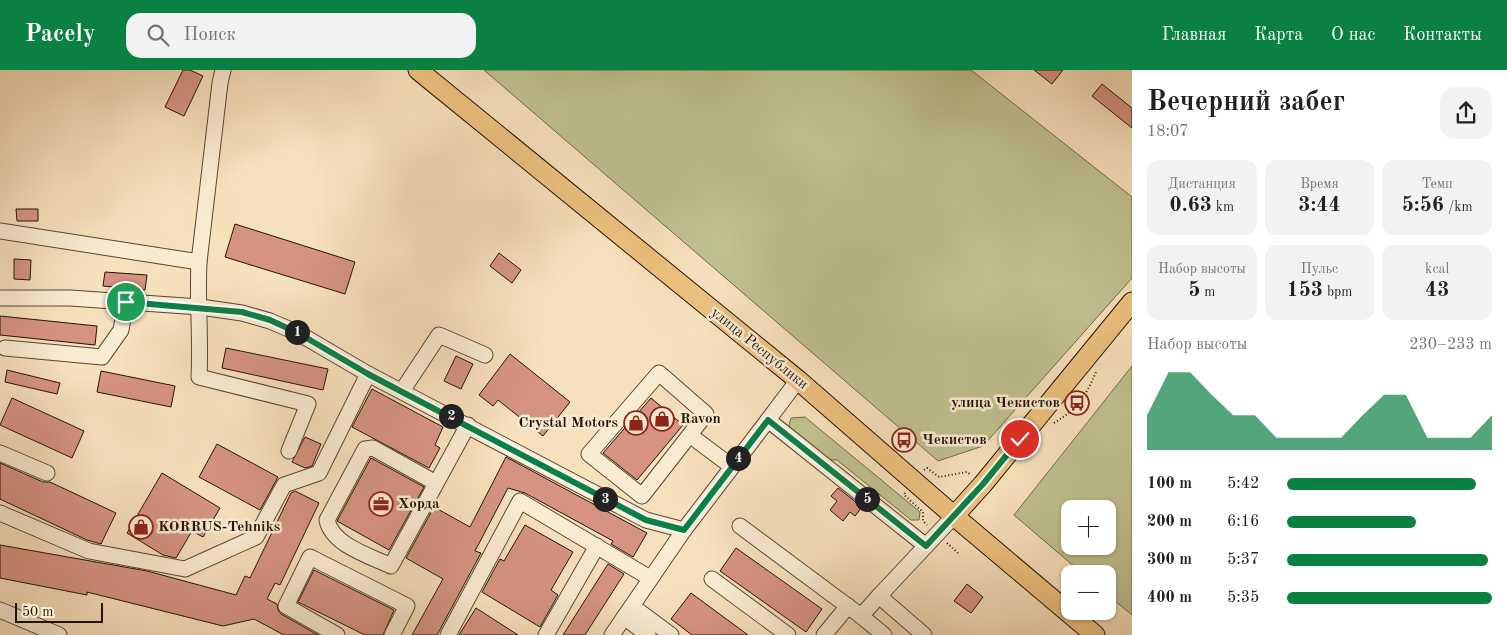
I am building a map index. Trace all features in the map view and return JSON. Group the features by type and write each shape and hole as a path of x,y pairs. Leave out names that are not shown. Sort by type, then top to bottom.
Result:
{"main road":[{"name":"улица Республики","path":"418,70 798,380 954,516 1095,635"},
{"path":"954,516 983,484 1132,302"}],"lane":[{"path":"224,70 220,83 199,262 198,295 201,344 199,377 308,404 289,451"},
{"path":"0,231 199,262"},
{"path":"0,298 62,298 200,307 242,312 270,320 298,333 368,374 646,520 684,530"},
{"path":"5,348 102,357 121,330 126,302"},
{"path":"402,391 439,334 485,355"},
{"path":"659,373 706,414 691,436 642,496 589,454 659,373"},
{"path":"0,513 89,551 185,570 256,537 284,485 318,473 368,374"},
{"path":"612,635 684,530 798,380"},
{"path":"768,420 926,546"},
{"path":"436,483 374,448 365,449 327,520 329,530 342,541 391,566 468,425"},
{"path":"691,436 732,466"},
{"path":"0,453 47,473"},
{"path":"448,635 520,501 650,578"},
{"path":"860,616 954,516"},
{"path":"740,526 884,635"},
{"path":"546,635 597,546"},
{"path":"336,635 286,606 310,557 407,606 392,635"},
{"path":"712,579 788,635"},
{"path":"879,596 924,635"},
{"path":"824,635 848,606"},
{"path":"0,610 59,635"},
{"path":"628,611 652,632 670,635"}],"green space":[{"path":"484,70 971,70 1132,197 1132,278 983,446 938,461"},
{"path":"1132,366 1132,615 1116,602 1116,565 1072,565 1014,515"},
{"path":"805,417 920,512 919,520 911,520 837,460 817,459 787,433 791,418"}],"building":[{"path":"183,70 190,70 203,76 184,116 165,107"},
{"path":"1034,70 1063,70 1052,84"},
{"path":"1102,84 1132,108 1132,128 1092,96"},
{"path":"16,209 38,209 38,221 17,221"},
{"path":"235,224 355,262 345,294 225,257"},
{"path":"499,253 521,270 512,283 490,266"},
{"path":"14,259 31,260 30,280 14,279"},
{"path":"105,272 147,275 145,290 103,286"},
{"path":"0,316 97,326 95,345 0,335"},
{"path":"226,348 328,369 323,390 222,368"},
{"path":"510,354 570,402 543,436 498,400 493,406 479,395"},
{"path":"456,356 473,364 461,389 444,381"},
{"path":"7,370 60,383 57,394 5,382"},
{"path":"101,371 175,386 171,407 97,392"},
{"path":"372,389 443,427 435,445 440,448 429,468 352,427"},
{"path":"12,398 84,431 72,458 0,425"},
{"path":"651,398 683,425 637,480 603,453"},
{"path":"305,437 321,444 312,466 305,468 292,462"},
{"path":"217,444 278,477 260,510 199,477"},
{"path":"506,457 647,533 633,557 611,544 613,541 525,493 508,488 475,551 481,553 437,635 412,635 443,579 406,558 434,507 470,527"},
{"name":"Хорда","path":"371,458 424,487 389,550 337,521"},
{"path":"0,463 43,482 50,482 116,513 101,544 87,540 0,499"},
{"path":"162,473 220,508 203,537 192,531 176,558 163,555 127,533"},
{"path":"838,488 862,507 855,516 850,512 843,521 830,510 837,501 831,496"},
{"path":"295,491 319,503 280,585 275,583 267,599 277,604 281,614 318,635 284,635 254,619 223,626 87,592 87,595 0,578 0,545 147,571 236,595 245,576 250,578 291,493"},
{"path":"525,525 573,552 551,590 558,595 540,627 482,592 500,559 504,561"},
{"path":"736,548 822,609 806,632 720,571"},
{"path":"608,564 624,574 585,635 563,635"},
{"path":"314,570 394,610 383,635 365,635 298,602"},
{"path":"967,584 983,597 971,613 954,601"},
{"path":"691,593 748,635 692,635 671,619"},
{"path":"476,608 518,635 459,635"}],"place":[{"name":"улица Чекистов","path":"1077,403"},
{"name":"Ravon","path":"662,419"},
{"name":"Crystal Motors","path":"636,423"},
{"name":"Чекистов","path":"904,440"},
{"name":"Хорда","path":"381,504"},
{"name":"KORRUS-Tehniks","path":"141,527"}],"route":[{"path":"126,302 242,312 270,320 298,333 368,374 646,520 684,530 768,420 926,546 983,484 1020,439"}]}
